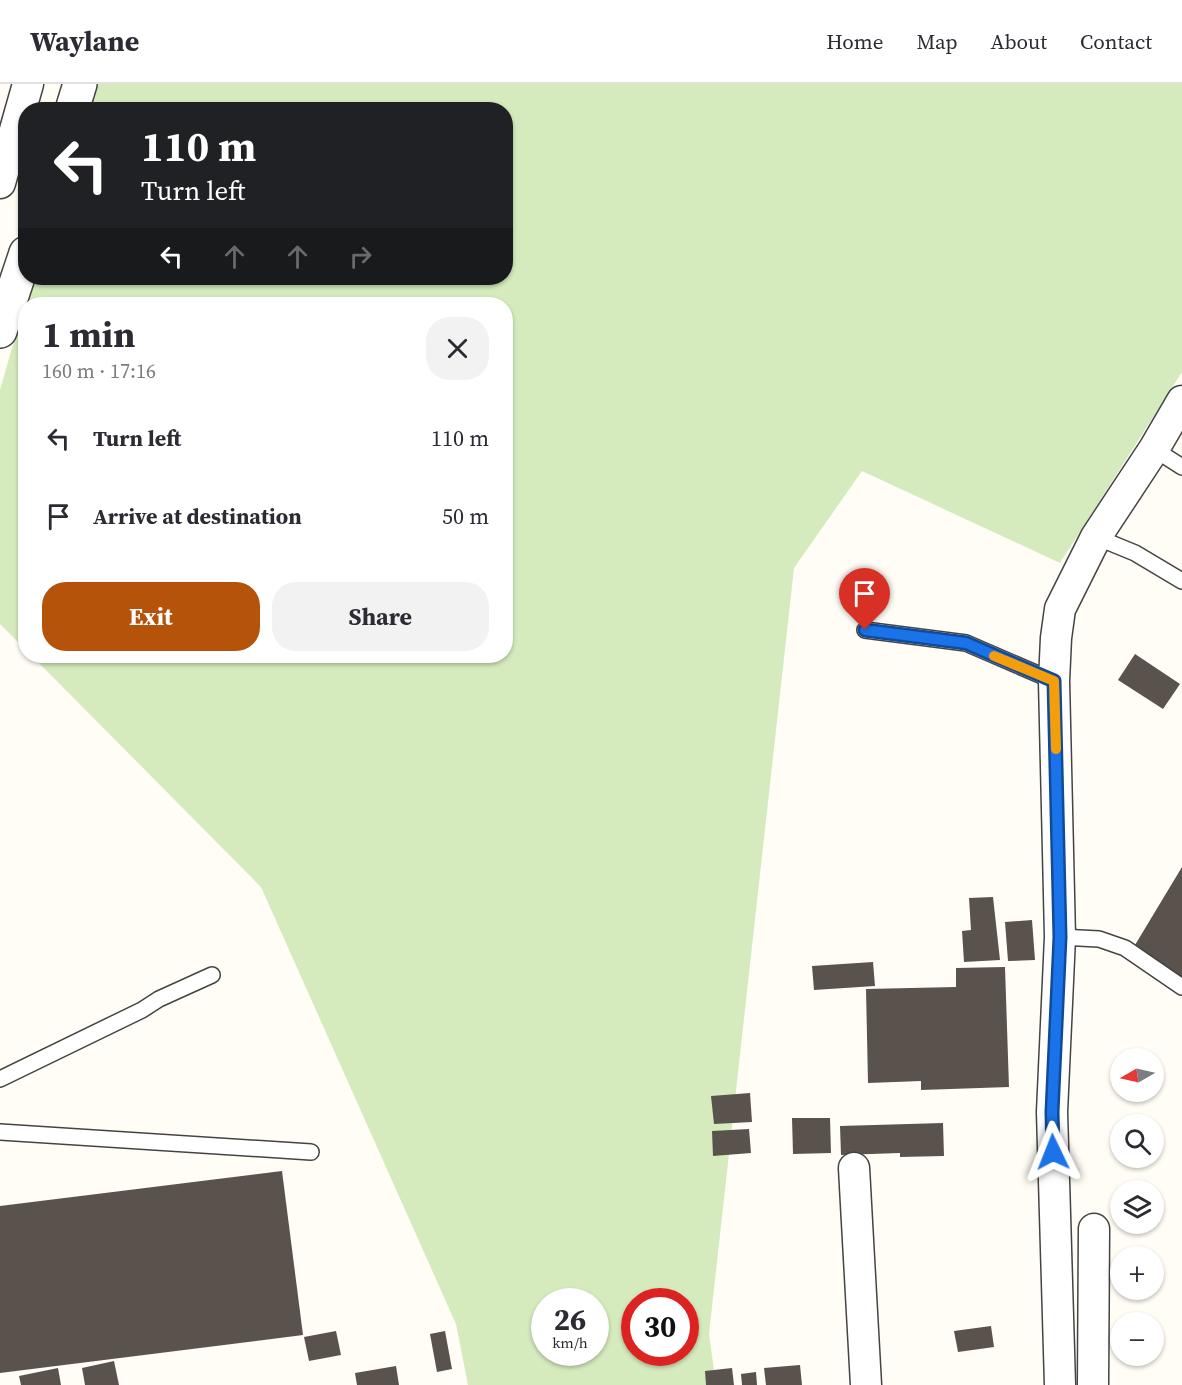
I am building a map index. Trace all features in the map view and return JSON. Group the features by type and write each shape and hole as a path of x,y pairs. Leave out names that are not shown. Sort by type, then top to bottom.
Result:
{"street":[{"path":"74,102 80,84"},
{"path":"0,183 16,97"},
{"path":"0,331 18,277"},
{"path":"1060,1385 1052,1112 1060,937 1054,681 1056,638 1060,609 1096,537 1154,449 1182,401"},
{"path":"854,1168 866,1385"},
{"path":"1093,1385 1094,1229"}],"lane":[{"path":"1154,449 1182,467"},
{"path":"1096,537 1135,553 1182,581"},
{"path":"865,630 966,643 1054,681"},
{"path":"1060,937 1099,939 1125,948 1182,987"},
{"path":"0,1079 212,975"},
{"path":"0,1132 311,1152"}],"green space":[{"path":"87,84 1182,84 1182,372 1060,563 862,471 794,568 709,1334 716,1385 468,1385 456,1324 261,887 39,663 513,663 513,297 27,297 30,285 513,285 513,102 81,102"},
{"path":"18,327 18,642 0,624 0,390"}],"building":[{"path":"1135,654 1180,684 1163,709 1118,680"},
{"path":"1182,867 1182,981 1132,950"},
{"path":"993,897 1000,960 964,962 962,931 971,930 969,898"},
{"path":"1032,920 1035,960 1008,961 1005,922"},
{"path":"873,962 875,986 814,990 812,966"},
{"path":"1005,967 1009,1087 921,1090 921,1081 868,1083 866,989 956,987 956,968"},
{"path":"750,1093 752,1122 714,1124 711,1096"},
{"path":"792,1118 830,1118 831,1153 793,1154"},
{"path":"943,1123 944,1156 900,1157 900,1153 841,1155 840,1126"},
{"path":"749,1129 751,1153 713,1156 712,1131"},
{"path":"282,1171 303,1335 0,1373 0,1206"},
{"path":"991,1326 994,1347 958,1352 954,1331"},
{"path":"336,1331 341,1355 309,1361 304,1337"},
{"path":"445,1331 452,1369 437,1372 430,1334"},
{"path":"114,1361 119,1385 85,1385 82,1368"},
{"path":"800,1365 802,1385 766,1385 764,1368"},
{"path":"396,1366 399,1385 357,1385 355,1373"},
{"path":"58,1368 61,1385 21,1385 19,1376"},
{"path":"732,1368 734,1385 706,1385 705,1371"},
{"path":"756,1372 757,1385 742,1385 741,1374"}],"slow traffic":[{"path":"994,656 1054,681 1056,749"}],"route":[{"path":"865,630 966,643 1054,681 1060,937 1052,1112 1053,1152"}]}
